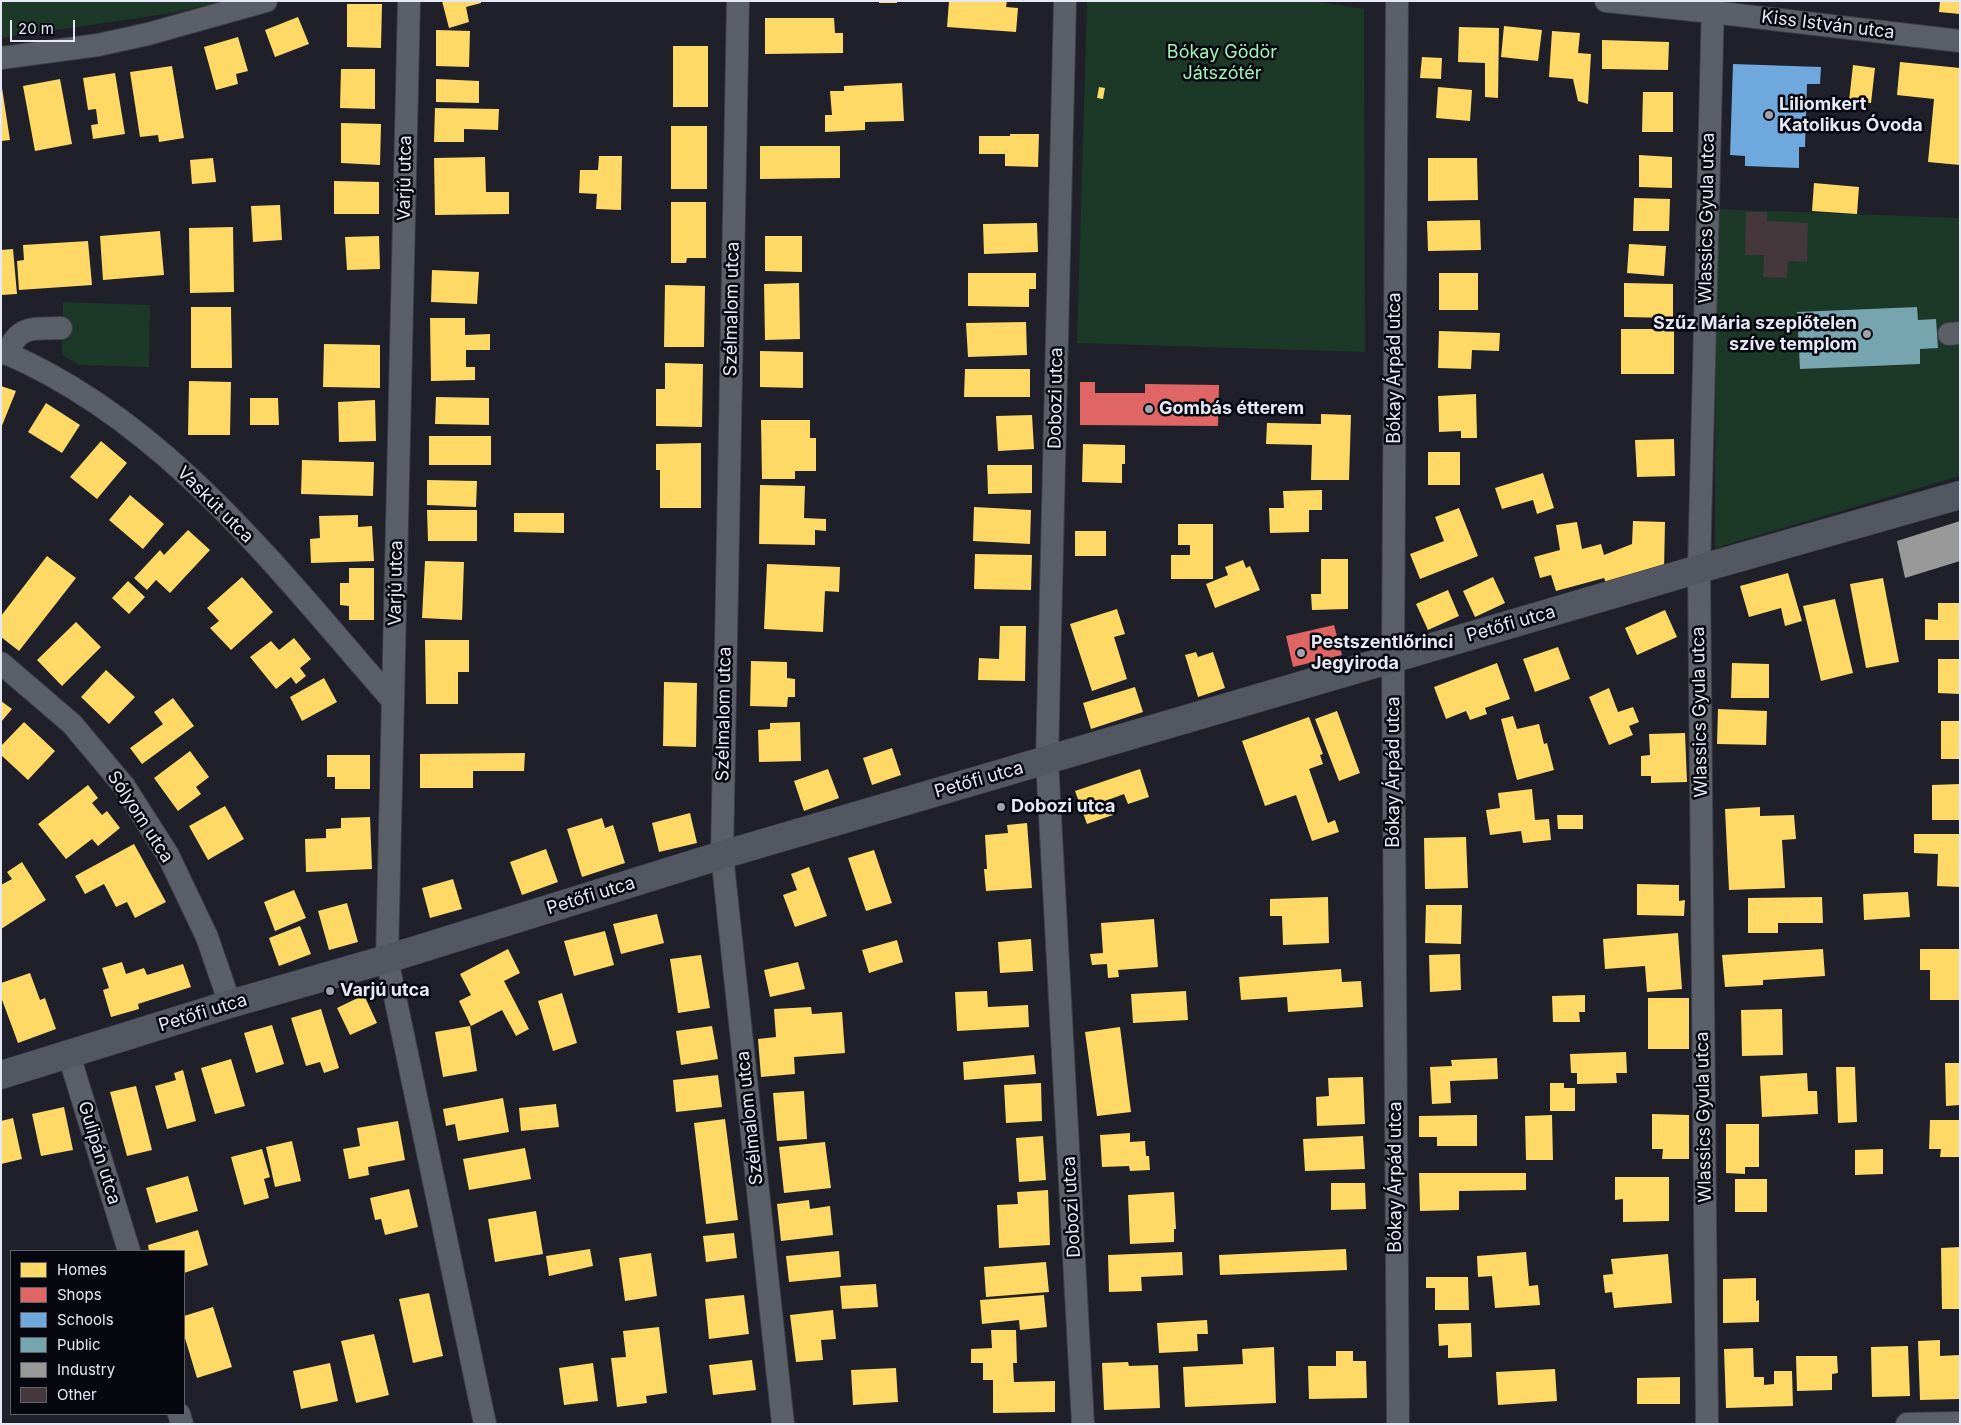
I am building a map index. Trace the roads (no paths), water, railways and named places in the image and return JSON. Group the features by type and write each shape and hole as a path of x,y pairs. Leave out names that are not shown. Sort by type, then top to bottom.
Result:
{"main road":[{"name":"Petőfi utca","path":"1,1075 230,1004 387,959 722,855 1698,569 1960,495"}],"street":[{"path":"1,58 98,45 148,34 266,1"},
{"name":"Varjú utca","path":"409,1 387,959 485,1424"},
{"name":"Szélmalom utca","path":"738,1 722,855 783,1424"},
{"name":"Dobozi utca","path":"1065,1 1047,760 1083,1424"},
{"name":"Bókay Árpád utca","path":"1397,1 1393,659 1398,1424"},
{"name":"Kiss István utca","path":"1606,1 1713,6 1960,41"},
{"name":"Wlassics Gyula utca","path":"1706,1424 1698,569 1713,6"},
{"path":"4,352 17,335 24,331 61,328"},
{"name":"Vaskút utca","path":"4,352 35,366 98,403 132,427 169,459 263,552 393,701"},
{"name":"Sólyom utca","path":"1,663 72,724 124,786 168,855 207,937 230,1004"},
{"name":"Gulipán utca","path":"69,1055 130,1250"},
{"path":"1907,1424 1960,1423"}],"place":[{"name":"Liliomkert Katolikus Óvoda","path":"1769,115"},
{"name":"Szűz Mária szeplőtelen szíve templom","path":"1867,334"},
{"name":"Gombás étterem","path":"1149,409"},
{"name":"Pestszentlőrinci Jegyiroda","path":"1301,653"},
{"name":"Dobozi utca","path":"1001,807"},
{"name":"Varjú utca","path":"330,991"}],"park label":[{"name":"Bókay Gödör Játszótér","path":"1222,63"}]}
